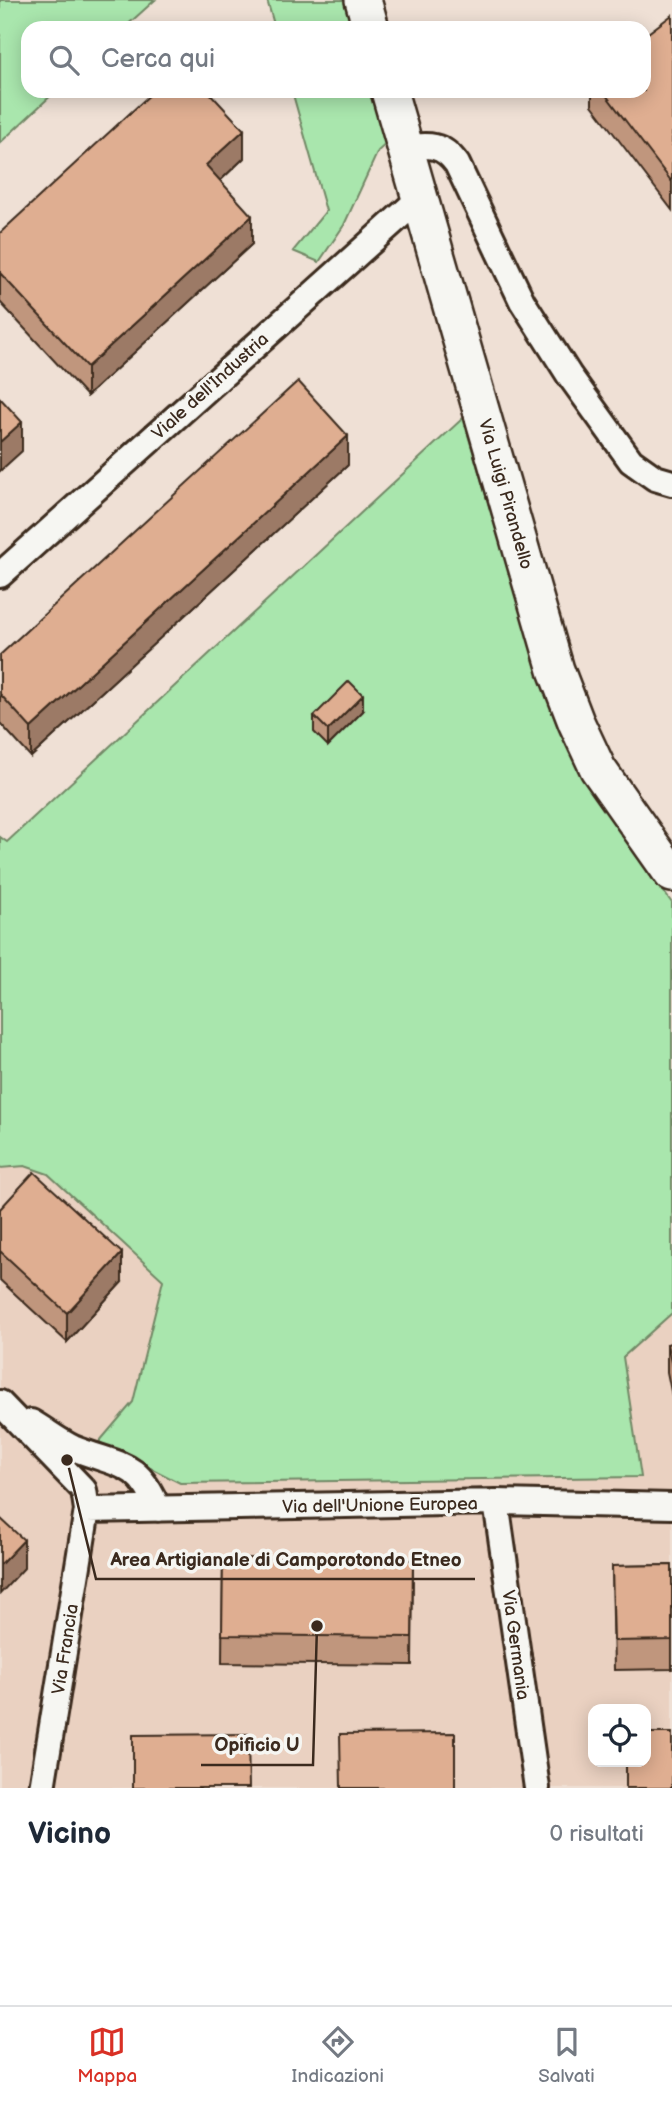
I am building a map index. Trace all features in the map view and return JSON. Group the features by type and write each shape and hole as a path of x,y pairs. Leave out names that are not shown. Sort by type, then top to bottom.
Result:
{"street":[{"path":"363,0 370,21"},
{"name":"Via Luigi Pirandello","path":"392,98 556,670 598,769 672,874"},
{"path":"406,148 437,146 449,152 523,301 569,375 631,461 655,478 672,483"},
{"name":"Viale dell'Industria","path":"0,575 420,198"},
{"path":"0,1403 86,1500 105,1458"},
{"path":"0,1403 71,1447 105,1458 138,1474 150,1488 158,1509"},
{"name":"Via dell'Unione Europea","path":"86,1500 158,1509 496,1502 672,1506"},
{"name":"Via Francia","path":"42,1788 86,1500"},
{"name":"Via Germania","path":"496,1502 537,1788"}],"shaded area":[{"path":"25,1166 48,1174 163,1279 133,1402 99,1442 640,1477 623,1357 672,1313 672,1788 0,1788 0,1168"}],"green space":[{"path":"0,0 155,0 132,21 21,21 21,98 48,98 0,143"},
{"path":"267,0 346,0 352,21 273,21"},
{"path":"294,98 375,98 388,142 378,151 344,225 319,262 293,251 326,211"},
{"path":"463,418 542,684 560,733 586,781 672,903 672,1313 623,1357 641,1477 180,1483 99,1442 133,1402 163,1280 48,1174 25,1166 0,1168 0,837 7,842"}],"building":[{"path":"672,15 672,182 608,98 651,98 651,31"},
{"path":"146,98 214,98 244,130 206,165 252,216 87,367 0,273 0,233"},
{"path":"298,381 348,436 31,728 0,694 0,655"},
{"path":"0,398 22,422 0,442"},
{"path":"349,681 363,695 328,730 314,716"},
{"path":"34,1172 122,1253 67,1313 0,1251 0,1209"},
{"path":"672,1343 672,1367 667,1344"},
{"path":"0,1518 24,1540 0,1565"},
{"path":"223,1558 413,1560 412,1637 222,1635"},
{"path":"672,1565 672,1640 614,1641 612,1566"},
{"path":"455,1733 455,1788 341,1788 340,1734"},
{"path":"651,1733 672,1733 672,1788 626,1788 626,1767 651,1767"},
{"path":"248,1734 249,1788 133,1788 133,1735"}],"place":[{"name":"Area Artigianale di Camporotondo Etneo","path":"67,1460"},
{"name":"Opificio U","path":"317,1626"}]}
